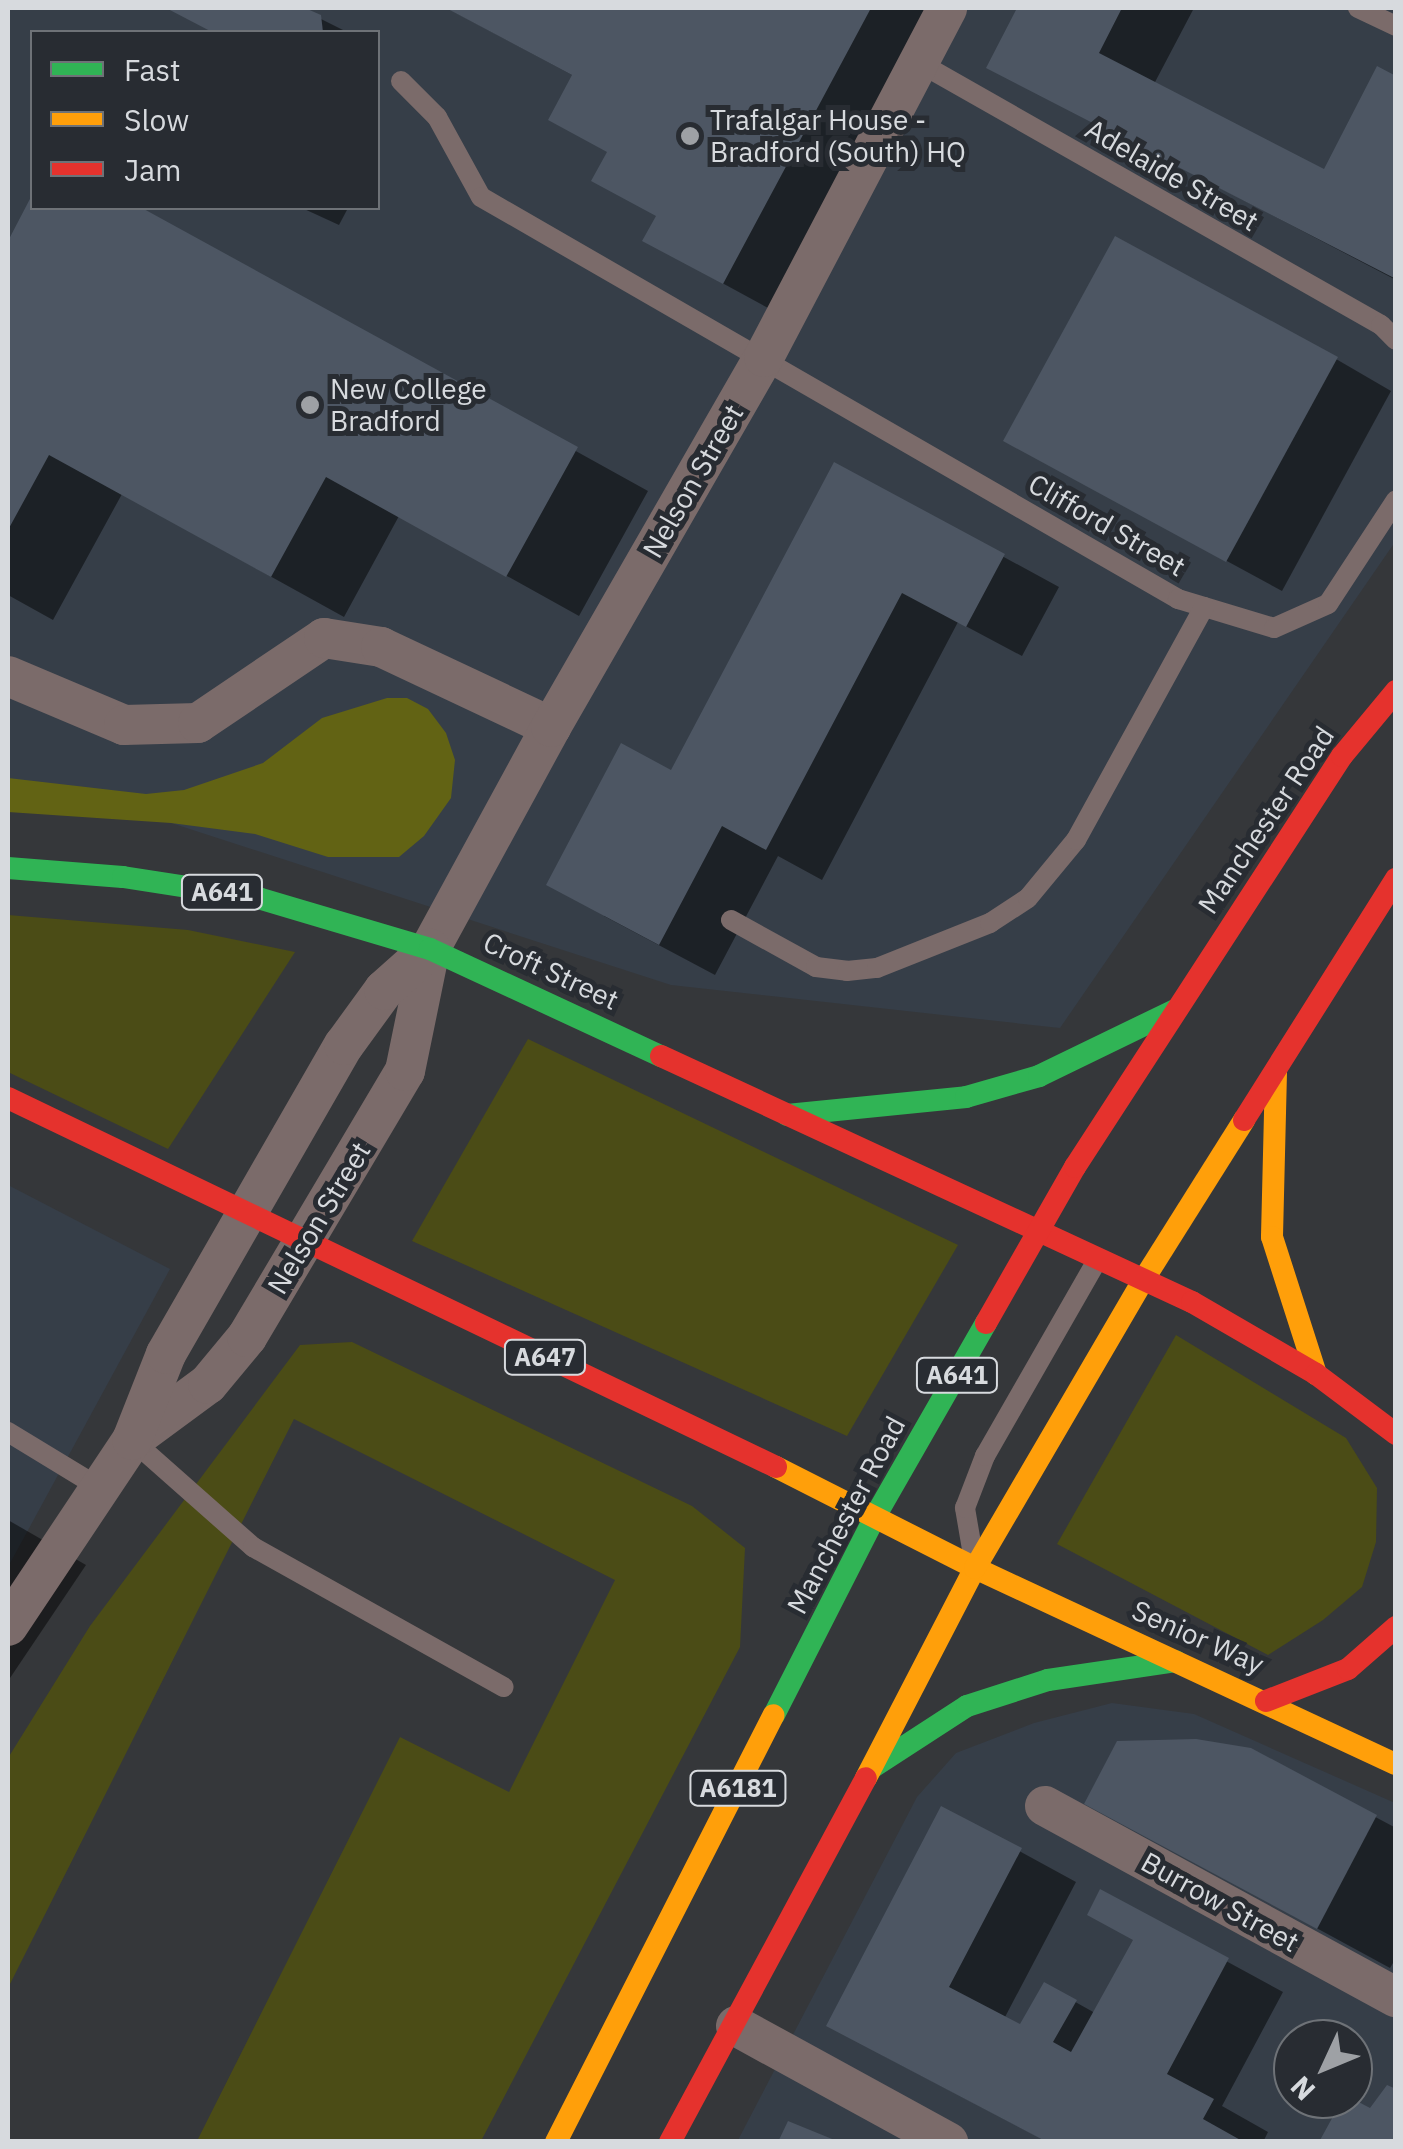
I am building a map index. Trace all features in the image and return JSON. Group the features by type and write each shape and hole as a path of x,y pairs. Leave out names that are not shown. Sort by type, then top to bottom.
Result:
{"main road":[{"name":"Manchester Road","path":"556,2142 876,1515 1038,1234 1174,1010 1342,756 1396,691"},
{"name":"Croft Street","path":"8,868 122,877 258,898 430,949 1038,1234"},
{"path":"670,2142 736,2026 975,1568 1144,1279 1396,879"},
{"path":"787,1116 966,1097 1039,1076 1174,1010"},
{"path":"1276,1069 1272,1237 1316,1374"},
{"name":"A647","path":"8,1098 876,1515 975,1568"},
{"path":"1038,1234 1144,1279 1316,1374 1392,1434"},
{"name":"Senior Way","path":"975,1568 1266,1700 1396,1764"},
{"path":"1266,1700 1348,1669 1396,1627"},
{"path":"867,1770 967,1706 1048,1680 1176,1660"}],"street":[{"name":"Nelson Street","path":"132,1440 208,1384 247,1337 405,1071 430,949 551,727 764,357 946,8"},
{"path":"8,676 124,725 198,723 324,638 382,648 551,727"},
{"name":"Nelson Street","path":"8,1626 132,1440 166,1354 344,1044 384,990 430,949"},
{"name":"Burrow Street","path":"1044,1806 1396,1997"},
{"path":"736,2026 948,2142"}],"lane":[{"path":"1358,8 1396,26"},
{"name":"Adelaide Street","path":"918,62 1381,325 1396,340"},
{"name":"Clifford Street","path":"401,81 437,117 481,198 764,357 1178,599 1274,628 1328,604 1396,500"},
{"path":"731,920 816,968 847,970 878,968 990,924 1028,898 1076,840 1204,606"},
{"path":"975,1568 965,1508 985,1456 1098,1260"},
{"path":"8,1432 100,1488"},
{"path":"132,1440 253,1547 504,1687"}],"shaded area":[{"path":"8,8 1395,8 1395,542 1060,1028 671,985 54,785 8,778"},
{"path":"387,698 407,698 428,709 446,733 455,760 451,798 424,836 399,857 328,857 255,834 171,823 8,812 8,778 146,794 184,790 263,763 322,718"},
{"path":"8,915 188,930 295,952 168,1149 8,1072"},
{"path":"528,1039 958,1245 847,1436 412,1241"},
{"path":"8,1185 170,1269 8,1567"},
{"path":"1176,1335 1346,1438 1377,1488 1376,1542 1362,1587 1323,1620 1268,1655 1057,1544"},
{"path":"352,1342 692,1506 745,1548 740,1647 481,2141 197,2141 400,1737 509,1792 615,1580 294,1419 8,1988 8,1758 90,1626 300,1345"},
{"path":"1112,1703 1194,1714 1395,1803 1395,2141 737,2142 917,1797 956,1753 1034,1723"}],"building":[{"path":"166,8 305,8 321,15 323,30 208,30"},
{"name":"Trafalgar House - Bradford (South) HQ","path":"446,8 871,8 723,284 642,241 656,216 591,181 607,152 548,120 572,75"},
{"path":"1017,8 1122,8 1099,53 1324,169 1377,66 1396,76 1396,279 986,68"},
{"name":"New College Bradford","path":"30,199 30,210 146,210 578,447 506,577 326,477 271,577 49,455 8,530 8,241"},
{"path":"1115,236 1338,357 1226,562 1003,441"},
{"path":"834,462 1005,554 966,627 902,593 766,850 722,826 659,945 546,885 621,743 671,770"},
{"path":"1196,1739 1251,1748 1377,1815 1317,1929 1084,1804 1117,1741"},
{"path":"941,1806 1022,1848 949,1987 1020,2024 1044,1982 1077,2000 1053,2042 1071,2052 1133,1940 1087,1915 1100,1889 1229,1958 1167,2074 1214,2099 1203,2119 1244,2142 1047,2142 826,2026"},
{"path":"1387,2085 1396,2089 1396,2142 1319,2142 1332,2119 1373,2119 1373,2104"},
{"path":"788,2121 837,2141 837,2142 778,2142"}],"traffic: fast":[{"path":"8,868 123,877 258,898 430,949 661,1056"},
{"path":"787,1115 966,1097 1039,1076 1175,1010"},
{"path":"774,1715 876,1515 986,1323"},
{"path":"873,1767 967,1706 1048,1680 1176,1661"}],"traffic: slow":[{"path":"1276,1072 1272,1237 1316,1374"},
{"path":"866,1778 975,1568 1144,1279 1244,1120"},
{"path":"776,1467 975,1568 1396,1764"},
{"path":"556,2142 774,1715"}],"traffic: jam":[{"path":"986,1323 1075,1167 1342,756 1396,691"},
{"path":"1244,1120 1396,879"},
{"path":"661,1056 1192,1302 1316,1374 1396,1434"},
{"path":"8,1098 776,1467"},
{"path":"1266,1701 1348,1669 1396,1627"},
{"path":"670,2142 866,1778"}],"place":[{"name":"Trafalgar House - Bradford (South) HQ","path":"690,136"},
{"name":"New College Bradford","path":"310,405"}]}
